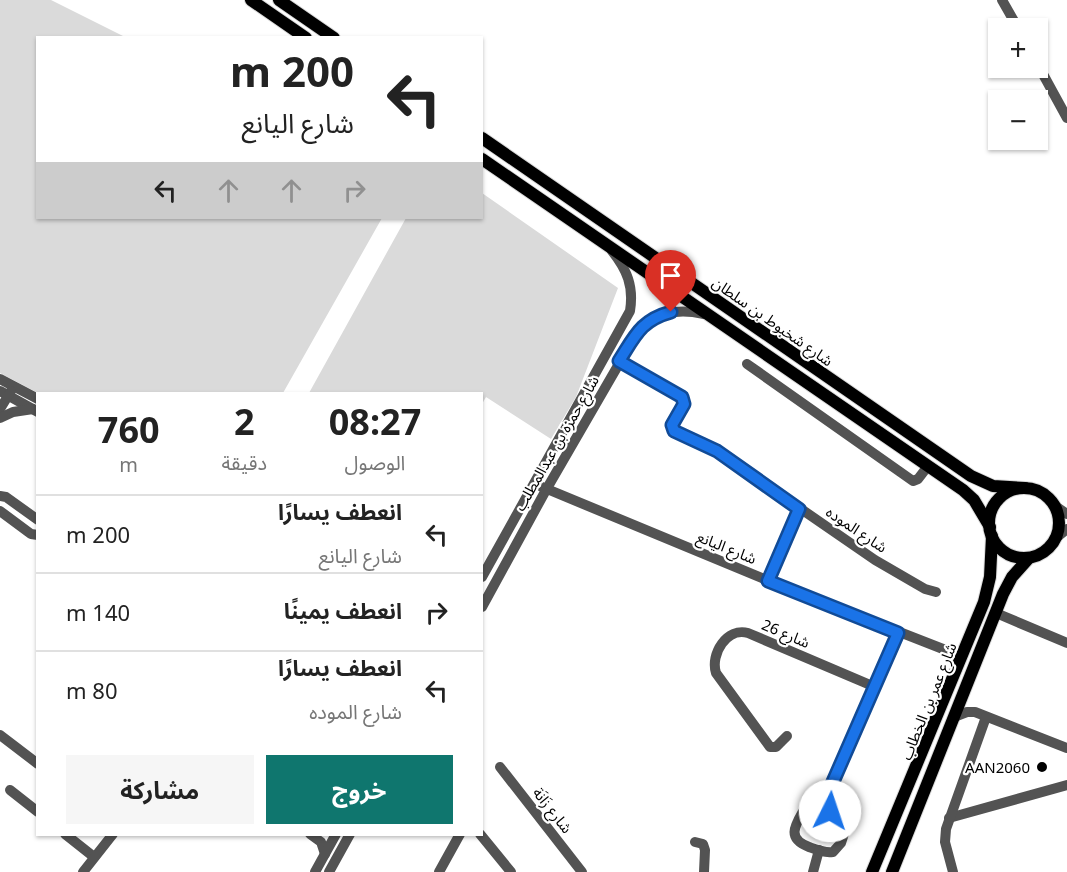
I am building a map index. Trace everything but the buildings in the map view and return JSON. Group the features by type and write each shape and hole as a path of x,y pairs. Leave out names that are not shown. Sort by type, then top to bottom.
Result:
{"main road":[{"path":"251,0 303,36"},
{"path":"279,0 331,36"},
{"name":"شارع شخبوط بن سلطان","path":"483,139 970,476 993,486 1025,488"},
{"name":"شارع شخبوط بن سلطان","path":"483,160 963,490 974,500 991,531"},
{"path":"1025,488 1036,490 1047,496 1054,505 1059,516 1059,527 1056,538 1049,548 1029,558 1007,553 998,546 991,531 990,515 995,504 1003,496 1013,490 1025,488"},
{"name":"شارع عمر بن الخطاب","path":"872,872 988,590 991,531"},
{"name":"شارع عمر بن الخطاب","path":"892,872 996,613 1012,578 1029,558"}],"street":[{"path":"1002,0 1012,18"},
{"path":"1045,78 1067,118"},
{"name":"شارع حمزة بن عبدالمطلب","path":"483,575 630,311 631,286 628,275 608,246"},
{"name":"شارع حمزة بن عبدالمطلب","path":"483,605 546,490 638,331 659,315 681,310 708,315"},
{"name":"شارع الموده","path":"619,361 682,397 684,404 672,425 674,431 717,451 875,560 913,583 936,592"},
{"path":"747,364 913,481 918,480 928,466"},
{"path":"0,379 11,392 36,407"},
{"path":"0,409 11,392"},
{"path":"0,417 11,392"},
{"path":"0,417 36,407"},
{"name":"شارع اليانع","path":"534,484 768,581 943,649"},
{"path":"0,496 6,497 36,519"},
{"path":"1054,505 1067,514"},
{"path":"768,581 799,509"},
{"path":"0,511 31,534 36,535"},
{"path":"1056,538 1067,529"},
{"path":"996,613 1067,643"},
{"name":"شارع 26","path":"787,736 776,747 770,747 716,673 717,656 732,633 748,633 875,687"},
{"path":"825,800 828,808 844,819 847,824 841,843 836,850 828,852 798,842 794,834 805,808 825,800 898,633"},
{"path":"943,649 956,648 968,643"},
{"path":"943,649 952,658 957,669"},
{"path":"963,694 975,712 1067,748"},
{"path":"954,717 975,712"},
{"path":"953,872 945,836 949,818 986,717"},
{"path":"0,735 36,762"},
{"name":"شارع زَانَة","path":"500,767 582,872"},
{"path":"949,818 1067,785"},
{"path":"10,790 36,810"},
{"path":"68,836 94,857"},
{"path":"83,872 110,836"},
{"path":"314,837 326,840 333,836"},
{"path":"315,872 334,836"},
{"path":"330,871 349,836"},
{"path":"439,872 459,836"},
{"path":"482,836 511,872"},
{"path":"314,837 323,846 325,854"},
{"path":"695,842 704,846 704,872"},
{"path":"813,872 819,850"}],"shaded area":[{"path":"0,0 51,0 123,36 36,36 36,219 381,219 284,392 36,392 0,373"},
{"path":"483,194 618,288 576,397 551,439 486,397 483,402 483,392 310,392 405,219 483,219"}],"place":[{"name":"AAN2060","path":"1042,767"}],"route":[{"path":"671,312 659,315 643,325 619,361 682,397 684,404 672,425 674,431 717,451 799,509 768,581 898,633 825,800 830,811"}]}
